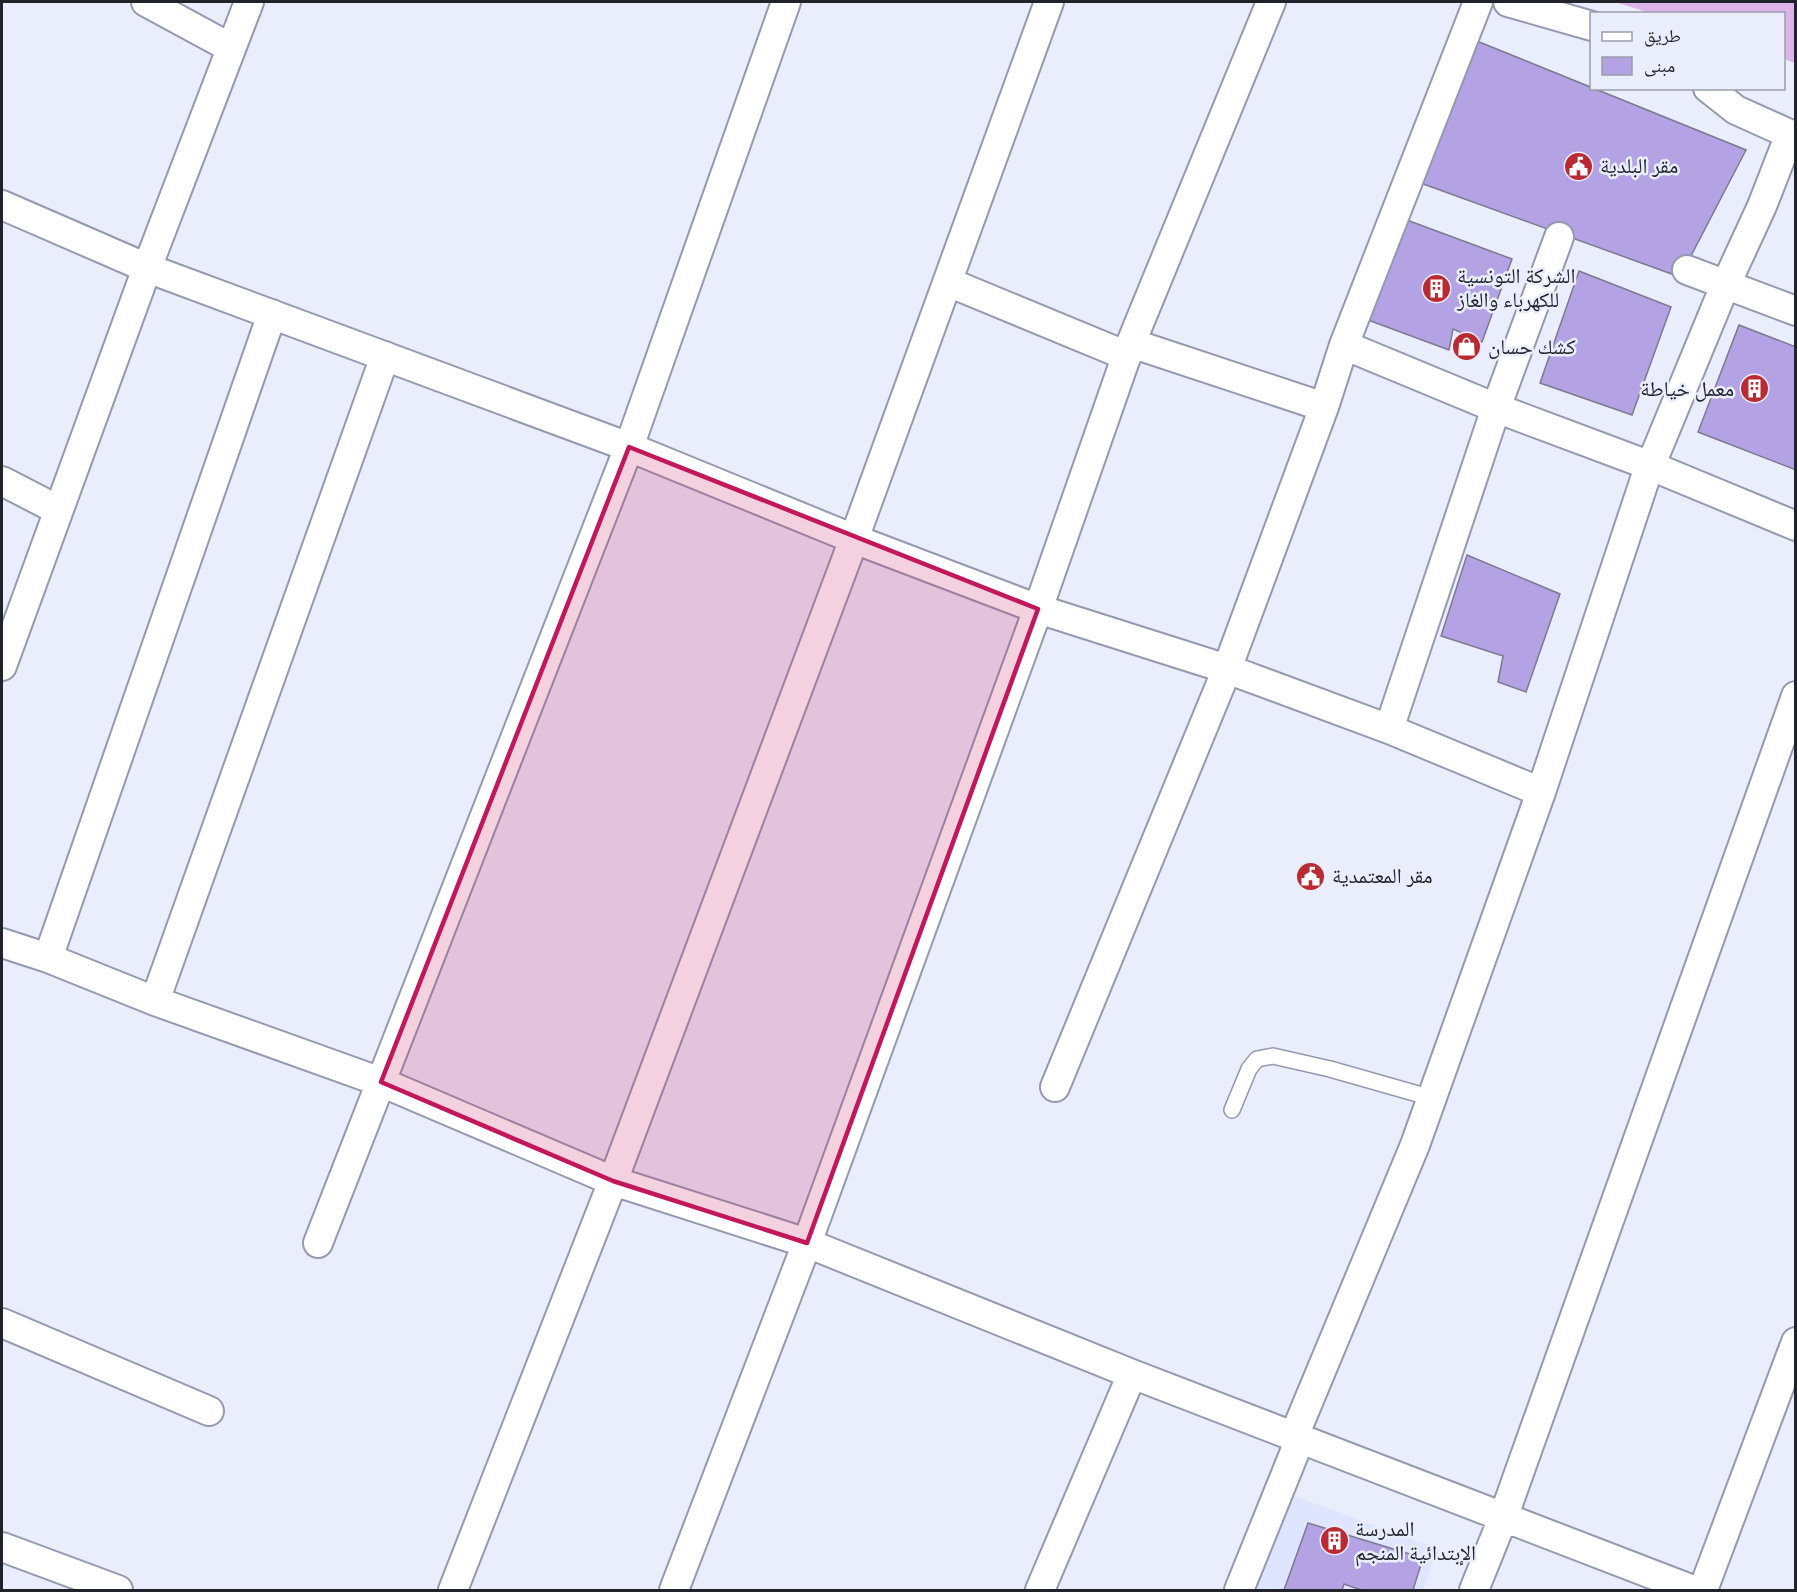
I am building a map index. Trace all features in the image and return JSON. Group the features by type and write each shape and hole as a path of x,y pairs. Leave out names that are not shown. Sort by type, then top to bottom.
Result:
{"street":[{"path":"146,2 231,48"},
{"path":"2,666 147,268 249,2"},
{"path":"318,1244 630,447 786,2"},
{"path":"453,1590 613,1181 854,539 1049,2"},
{"path":"675,1590 807,1243 1038,609 1129,349 1271,2"},
{"path":"1055,1088 1227,669 1324,408 1344,345 1478,2"},
{"path":"1508,2 1590,25"},
{"path":"1239,1590 1297,1438 1415,1145 1541,792 1651,466 1726,284 1793,135 1736,110 1711,90"},
{"path":"2,205 147,268 630,447 854,539 1038,609 1227,669 1389,729 1541,792"},
{"path":"1389,729 1496,408 1559,237"},
{"path":"1687,270 1796,311"},
{"path":"948,282 1129,349 1324,408"},
{"path":"48,958 272,314"},
{"path":"1344,345 1496,408 1651,466 1796,526"},
{"path":"155,1001 386,356"},
{"path":"2,481 58,510"},
{"path":"1474,1590 1503,1518 1796,696"},
{"path":"2,943 381,1082 613,1181 807,1243 1132,1374 1693,1590"},
{"path":"2,1323 209,1411"},
{"path":"1703,1590 1796,1342"},
{"path":"1040,1590 1132,1374"},
{"path":"2,1547 118,1590"}],"lane":[{"path":"1232,1110 1249,1069 1257,1059 1273,1056 1330,1069 1432,1098"}],"highlighted area":[{"path":"629,447 1038,609 807,1243 613,1181 381,1082"}],"shaded area":[{"path":"1615,2 1795,2 1795,63 1785,59 1785,12 1647,12"},
{"path":"1284,1492 1438,1549 1423,1590 1248,1590"}],"building":[{"name":"مقر البلدية","path":"1467,37 1590,87 1590,90 1598,90 1746,150 1680,277 1415,181"},
{"name":"الشركة التونسية للكهرباء والغاز","path":"1396,216 1512,259 1482,342 1453,329 1449,350 1360,317"},
{"path":"1579,271 1671,307 1632,415 1540,383"},
{"name":"معمل خياطة","path":"1739,325 1796,347 1796,470 1698,432"},
{"path":"1467,555 1560,594 1526,692 1498,682 1503,656 1441,636"},
{"name":"المدرسة الإبتدائية المنجم","path":"1308,1523 1423,1558 1413,1590 1361,1590 1344,1584 1342,1590 1284,1590"}],"place":[{"name":"مقر البلدية","path":"1579,166"},
{"name":"الشركة التونسية للكهرباء والغاز","path":"1436,288"},
{"name":"كشك حسان","path":"1467,347"},
{"name":"معمل خياطة","path":"1755,389"},
{"name":"مقر المعتمدية","path":"1311,876"},
{"name":"المدرسة الإبتدائية المنجم","path":"1334,1541"}]}
